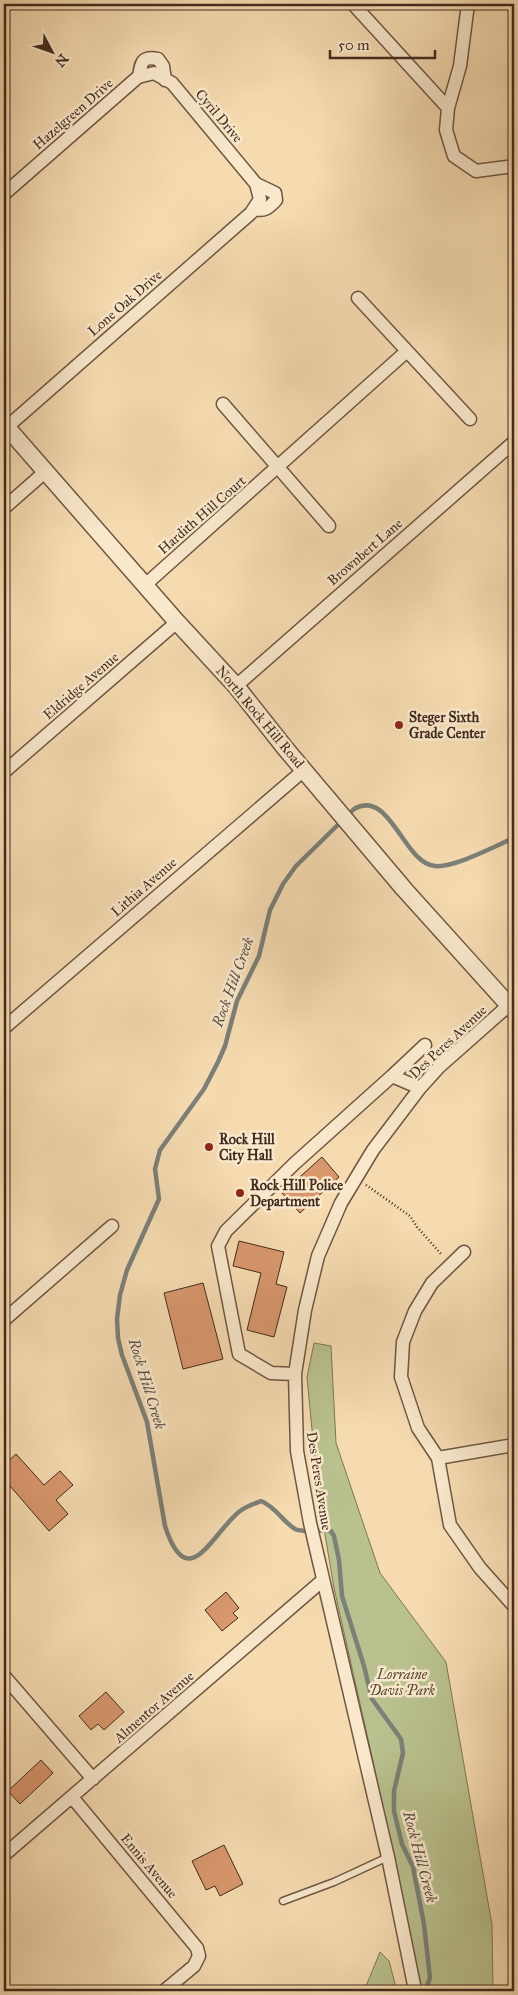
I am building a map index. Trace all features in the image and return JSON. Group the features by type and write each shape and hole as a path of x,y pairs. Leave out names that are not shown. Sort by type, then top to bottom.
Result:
{"street":[{"path":"353,4 448,108"},
{"path":"468,4 460,66 448,108 446,130 454,156 476,171 514,166"},
{"name":"Hazelgreen Drive","path":"139,77 144,59 149,57 158,59 163,66 166,80"},
{"name":"Hazelgreen Drive","path":"4,194 139,77 154,73"},
{"name":"Cyril Drive","path":"154,73 172,83 256,184 258,204"},
{"name":"Lone Oak Drive","path":"5,426 258,204"},
{"path":"358,298 470,419"},
{"name":"Hardith Hill Court","path":"145,585 407,351"},
{"path":"223,404 329,526"},
{"name":"North Rock Hill Road","path":"5,426 177,622 236,686 356,832 449,940 512,1008"},
{"name":"Brownbert Lane","path":"236,686 514,442"},
{"path":"4,508 45,472"},
{"name":"Eldridge Avenue","path":"4,772 177,622"},
{"name":"Lithia Avenue","path":"4,1028 304,770"},
{"name":"Des Peres Avenue","path":"415,1991 388,1857 310,1523 297,1452 295,1374 304,1310 318,1256 341,1204 372,1150 420,1088 439,1068 512,1008"},
{"path":"295,1374 271,1373 240,1354 218,1246 226,1231 280,1177 425,1045"},
{"path":"392,1076 420,1088"},
{"path":"4,1320 112,1226"},
{"path":"464,1252 432,1283 415,1310 403,1342 401,1377 418,1428 438,1458 450,1525 480,1568 514,1606"},
{"path":"438,1458 514,1445"},
{"name":"Almentor Avenue","path":"4,1856 323,1580"},
{"path":"4,1676 93,1778"},
{"name":"Ennis Avenue","path":"72,1797 197,1948 198,1956 194,1966 164,1991"}],"lane":[{"path":"282,1901 334,1882 388,1857"}],"path":[{"path":"355,1180 372,1189 410,1216 417,1227 451,1266"}],"green space":[{"name":"Lorraine Davis Park","path":"314,1343 331,1346 336,1443 380,1573 446,1662 492,1925 493,1991 419,1991 379,1788 334,1588 318,1493 307,1377"},
{"path":"380,1952 389,1961 397,1991 364,1991"}],"building":[{"path":"322,1157 339,1177 300,1213 282,1193"},
{"path":"239,1241 284,1252 276,1284 287,1287 274,1337 247,1330 261,1273 233,1266"},
{"path":"203,1283 223,1359 183,1369 164,1293"},
{"path":"16,1454 44,1485 60,1471 73,1485 56,1500 68,1514 49,1531 4,1479 4,1465"},
{"path":"226,1592 239,1608 233,1613 238,1618 222,1631 205,1610"},
{"path":"106,1692 124,1712 104,1730 98,1724 91,1730 79,1716"},
{"path":"41,1760 53,1773 20,1804 8,1791"},
{"path":"224,1845 243,1884 220,1896 215,1886 206,1890 192,1861"}],"waterway":[{"name":"Rock Hill Creek","path":"425,1991 430,1978 424,1924 413,1867 402,1844 394,1811 394,1791 403,1753 401,1739 372,1699 364,1666 342,1596 339,1560 334,1536 331,1531 302,1531 295,1529 271,1507 261,1501 240,1511 201,1553 191,1558 182,1557 174,1547 165,1526 147,1422 122,1355 118,1338 117,1319 120,1295 127,1270 159,1199 155,1169 160,1150 204,1089 218,1062 225,1046 237,1001 259,956 270,910 283,884 296,866 354,809 367,805 377,809 387,817 414,853 424,862 435,866 453,864 514,838"}],"place":[{"name":"Steger Sixth Grade Center","path":"399,725"},
{"name":"Rock Hill City Hall","path":"209,1147"},
{"name":"Rock Hill Police Department","path":"240,1193"}]}
